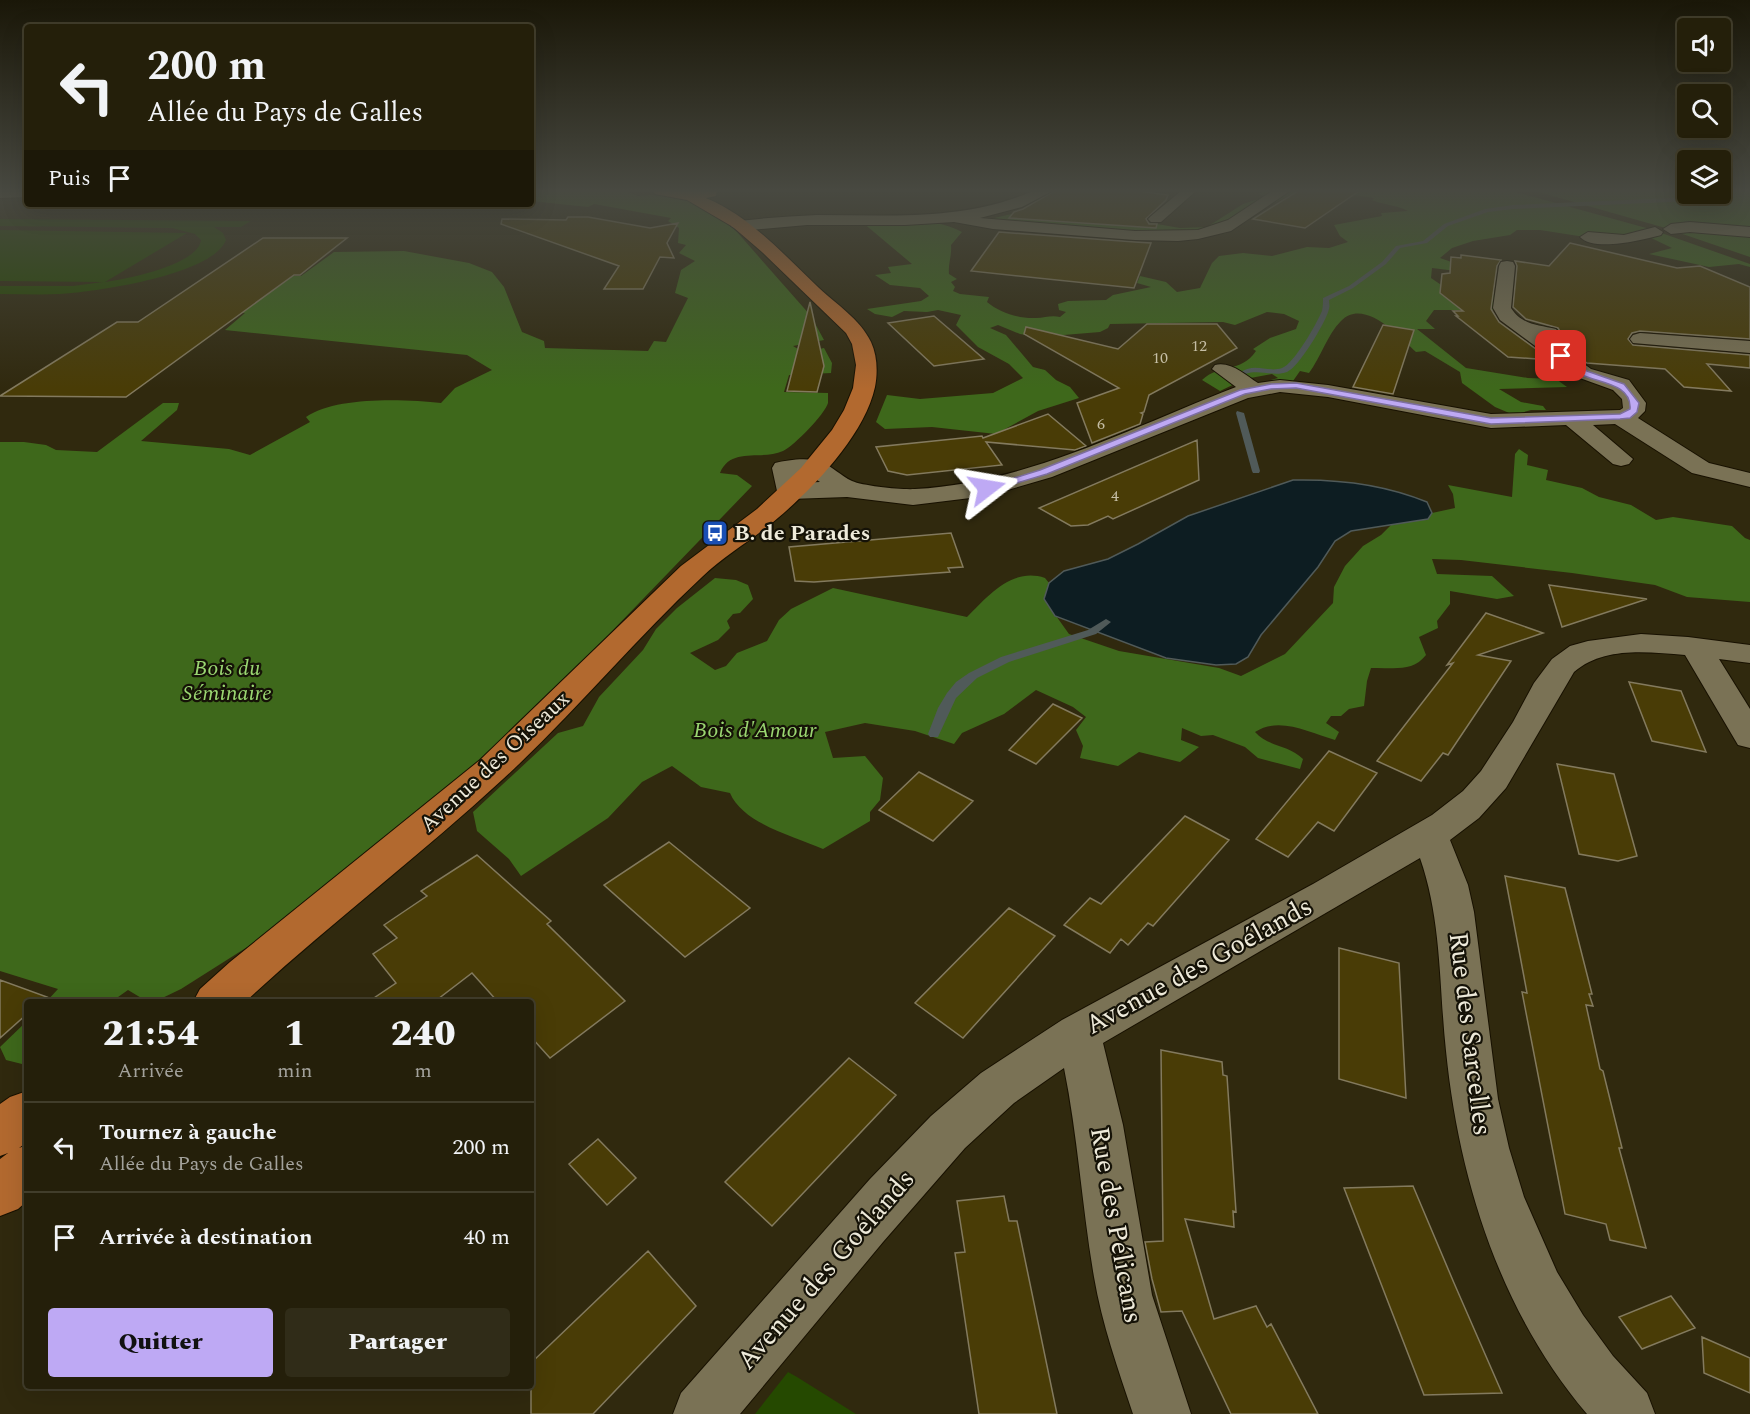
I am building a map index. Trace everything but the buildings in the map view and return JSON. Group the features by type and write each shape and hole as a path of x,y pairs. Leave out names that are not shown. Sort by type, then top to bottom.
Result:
{"main road":[{"name":"Avenue des Oiseaux","path":"777,257 850,326 863,346 866,361 865,381 860,401 848,423 810,449"},
{"name":"Avenue des Oiseaux","path":"218,999 267,954 464,795 529,734 709,555 762,517 810,449 844,384 846,363 832,311"},
{"name":"Avenue des Oiseaux","path":"196,999 267,954"},
{"path":"0,1133 24,1115"},
{"path":"0,1191 24,1171"}],"street":[{"path":"787,480 888,495 927,496 972,491 1007,484 1043,472 1253,389 1296,386 1491,421 1620,417 1631,414 1636,407 1626,390 1614,382 1584,373 1507,316 1502,308 1507,266"},
{"path":"1527,331 1549,333"},
{"path":"1640,339 1750,347"},
{"path":"1222,369 1253,389"},
{"path":"1620,417 1701,468 1750,480"},
{"path":"1571,418 1622,459"},
{"path":"810,449 848,489"},
{"name":"Avenue des Goélands","path":"702,1414 853,1236 928,1153 995,1091 1078,1034 1356,879 1429,835 1466,809 1492,781 1531,720 1546,688 1570,659 1582,652 1612,646 1696,647 1750,654"},
{"path":"1696,647 1750,737"},
{"name":"Rue des Sarcelles","path":"1429,835 1440,856 1452,899 1475,1112 1499,1201 1539,1293 1571,1346 1607,1395 1626,1414"},
{"name":"Rue des Pélicans","path":"1078,1034 1087,1060 1121,1280 1162,1414"}],"green space":[{"path":"0,257 147,257 105,282 144,274 188,257 209,257 177,272 99,290 60,294 0,294 0,286 73,286 103,282 0,281"},
{"name":"Bois du Séminaire","path":"327,257 436,257 469,263 492,272 504,287 522,332 544,341 545,348 648,351 654,341 666,342 688,298 675,293 681,270 695,261 687,257 759,257 811,316 824,340 793,346 803,352 824,348 832,363 831,373 789,375 784,392 828,393 828,403 808,429 783,451 775,454 739,457 725,465 720,473 737,475 752,486 533,713 448,790 263,937 181,989 160,999 143,999 128,990 115,999 49,999 58,989 0,971 0,442 24,442 46,445 56,450 97,452 163,403 179,403 177,410 141,441 229,449 250,455 310,422 306,417 319,410 352,402 391,400 441,403 455,388 492,370 467,355 225,330 245,313 188,314 239,276 301,276"},
{"path":"904,257 950,257 949,274 957,279 951,282 955,287 953,291 960,294 989,297 987,302 992,306 1004,312 1030,318 1060,317 1066,312 1059,310 1058,304 1068,301 1106,300 1113,295 1151,287 1137,283 1140,276 1166,282 1177,292 1200,288 1212,263 1218,257 1441,257 1489,275 1432,268 1431,278 1453,293 1493,292 1496,310 1434,310 1426,321 1435,329 1417,329 1466,368 1528,378 1556,379 1567,387 1499,389 1521,402 1543,406 1546,410 1531,410 1514,415 1495,407 1462,383 1460,372 1425,351 1416,352 1381,322 1371,316 1360,314 1350,315 1341,321 1309,373 1300,371 1293,381 1271,380 1278,378 1272,374 1245,379 1220,391 1202,380 1216,372 1243,363 1256,351 1253,349 1270,338 1296,329 1299,321 1284,314 1267,312 1235,325 1223,322 1110,324 1108,328 1100,332 1039,337 1020,334 998,325 990,328 1006,335 1033,367 1045,370 1056,380 1070,387 1079,398 1038,411 996,434 932,427 885,429 876,422 887,395 920,399 993,393 1023,378 1009,364 978,347 956,325 961,315 938,310 904,311 892,317 875,314 867,309 921,301 929,296 920,288 890,285 875,275 891,273 888,267 912,264"},
{"path":"1663,257 1730,257 1750,264 1750,267 1739,264 1709,267"},
{"name":"Bois d'Amour","path":"1519,449 1528,455 1527,465 1548,470 1546,480 1582,488 1599,497 1631,505 1656,520 1673,517 1732,526 1750,540 1750,602 1687,597 1655,585 1572,573 1461,560 1432,559 1437,574 1492,576 1514,596 1497,599 1450,591 1450,604 1437,621 1438,628 1419,637 1426,655 1408,667 1371,668 1364,706 1349,709 1341,716 1331,716 1326,723 1339,732 1335,740 1295,727 1265,727 1255,732 1260,737 1297,754 1303,759 1300,769 1258,758 1245,747 1213,735 1201,736 1182,728 1181,740 1199,747 1180,762 1139,752 1118,766 1080,758 1083,746 1076,730 1086,717 1073,707 1036,690 1004,714 962,733 954,744 915,731 865,723 825,732 833,758 865,756 883,778 880,800 870,812 870,821 823,849 757,821 737,804 730,793 701,787 672,766 642,782 608,818 521,876 509,859 477,831 473,812 558,733 583,726 599,697 643,650 656,629 677,608 715,578 736,580 748,585 753,599 740,613 733,614 727,621 730,628 718,640 690,653 715,670 726,666 737,653 767,641 779,620 791,609 833,588 967,617 983,600 1011,580 1022,576 1033,576 1045,578 1049,583 1044,599 1069,634 1119,651 1219,668 1241,676 1285,654 1333,603 1334,587 1345,566 1363,546 1381,535 1393,523 1425,519 1432,513 1455,508 1453,494 1448,485 1512,497 1515,454"},
{"path":"24,1024 24,1062 22,1064 6,1060 0,1047"},
{"path":"788,1372 797,1377 856,1414 755,1414"}],"shaded area":[{"path":"1293,480 1344,482 1395,491 1427,502 1432,513 1428,519 1351,531 1335,541 1318,567 1261,635 1248,657 1236,664 1216,665 1166,658 1055,616 1044,599 1049,583 1064,571 1108,559 1188,516"}],"waterway":[{"path":"1245,372 1256,369 1282,371 1291,366 1320,321 1326,308 1325,299 1351,287 1389,257"},
{"path":"1240,413 1256,471"},
{"path":"934,734 947,701 960,685 973,675 1005,659 1092,632 1106,622"}],"place":[{"name":"B. de Parades","path":"715,533"}],"route":[{"path":"987,488 1022,480 1253,389 1296,386 1491,421 1620,417 1627,416 1634,411 1636,407 1632,397 1621,386 1584,373 1561,356"}]}
